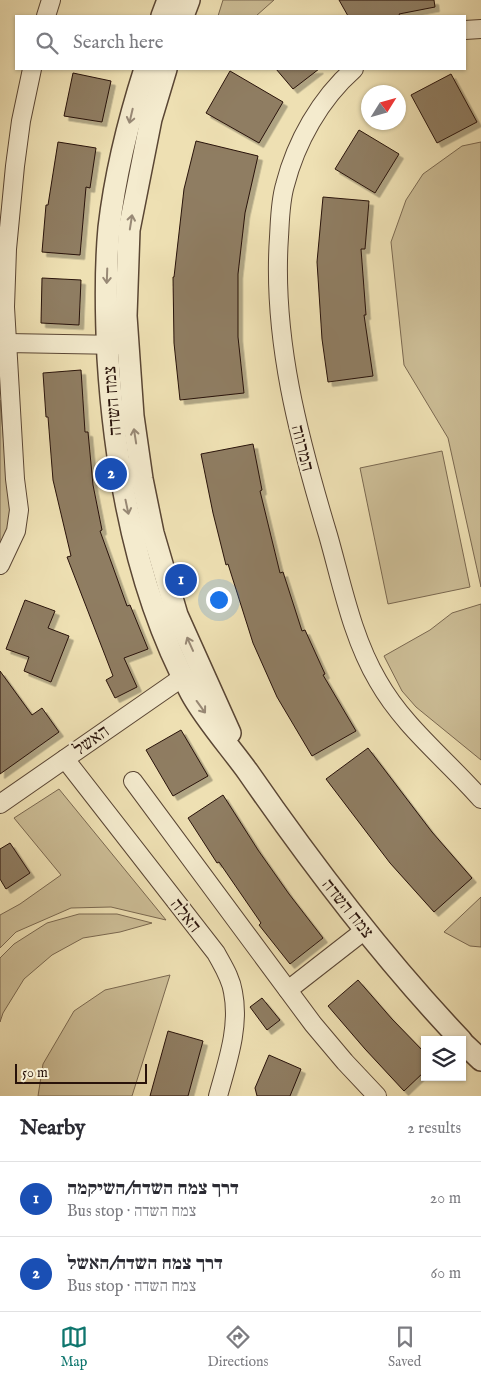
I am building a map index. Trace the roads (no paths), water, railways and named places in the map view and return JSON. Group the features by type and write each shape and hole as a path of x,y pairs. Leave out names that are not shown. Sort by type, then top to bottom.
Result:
{"street":[{"path":"46,15 51,0"},
{"path":"162,15 168,0"},
{"path":"183,15 189,0"},
{"path":"466,30 481,29"},
{"path":"0,565 16,531 19,510 3,345 10,207 21,121 32,70"},
{"name":"צמח השדה","path":"144,70 131,114 110,227 106,316 118,345 153,533 177,615 245,768"},
{"name":"צמח השדה","path":"166,70 150,118 130,230 126,316 118,345 114,426 122,482 134,538 158,622 192,696 308,858 409,983 457,1036"},
{"name":"המרווה","path":"353,70 334,90 306,130 294,155 284,187 279,235 278,282 282,338 291,396 310,475 366,659 388,698 402,716 423,741 481,799"},
{"path":"3,345 118,345"},
{"name":"האשל","path":"0,804 183,677"},
{"name":"האלה","path":"65,759 216,953 227,972 233,992 234,1032 218,1096"},
{"path":"133,781 288,990 345,1062 377,1096"},
{"path":"288,990 365,930"},
{"name":"צמח השדה","path":"466,1046 481,1060"}],"place":[{"name":"דרך צמח השדה/האשל","path":"111,474"},
{"name":"דרך צמח השדה/השיקמה","path":"181,580"}]}
